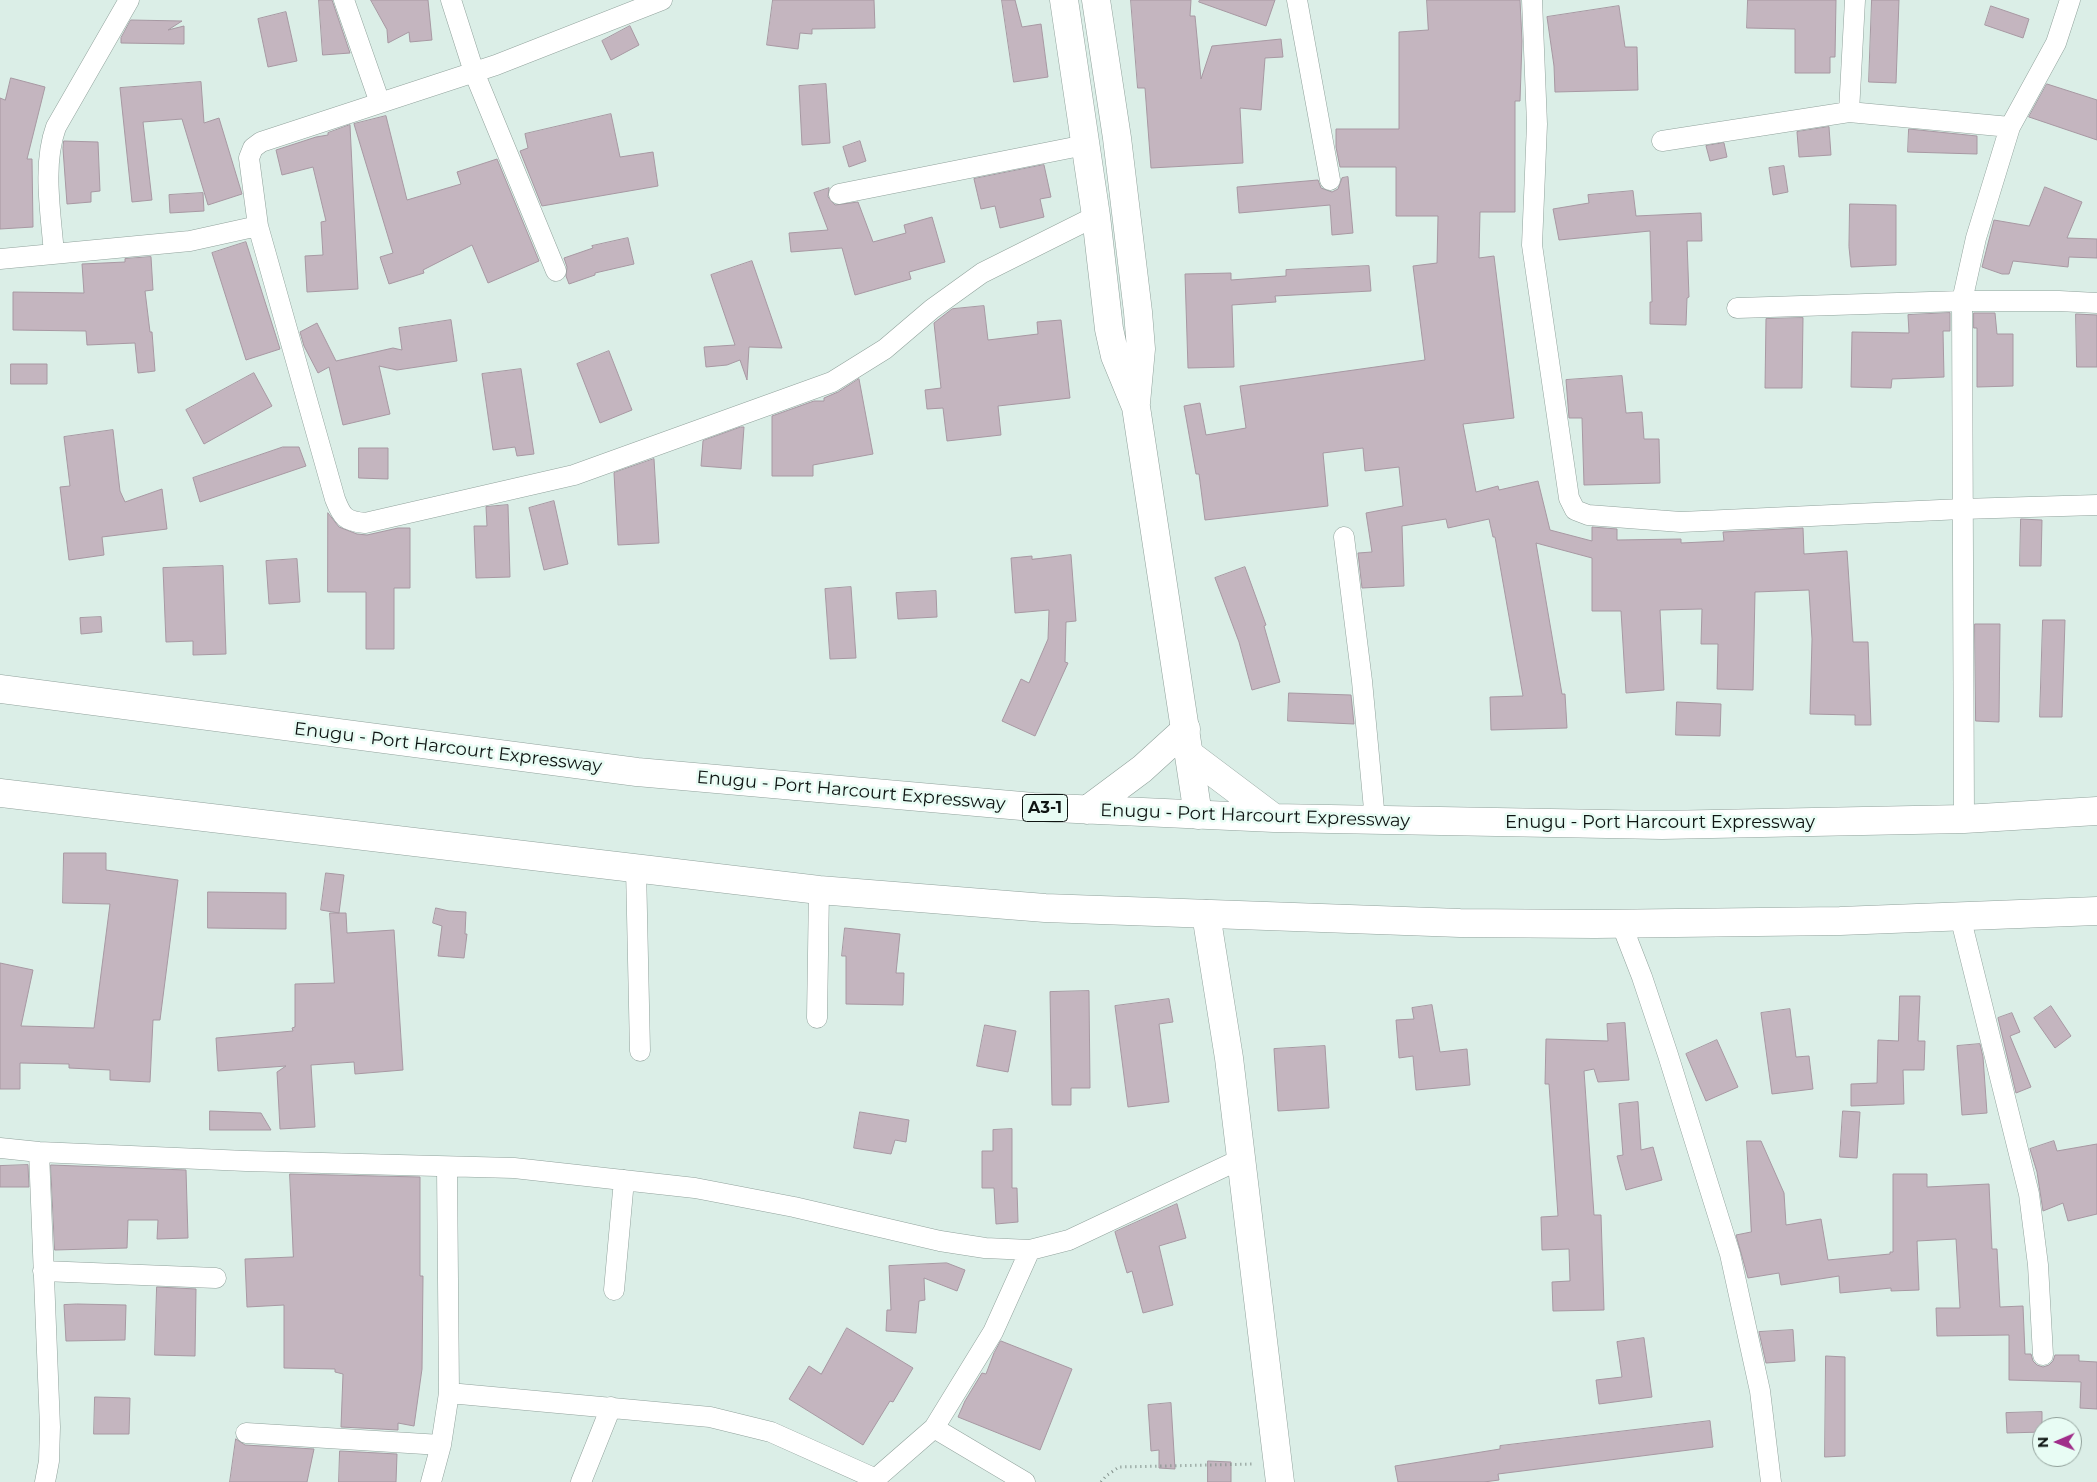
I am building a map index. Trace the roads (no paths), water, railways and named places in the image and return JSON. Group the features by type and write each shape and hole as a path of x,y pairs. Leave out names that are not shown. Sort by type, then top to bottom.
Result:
{"main road":[{"path":"1064,0 1096,216 1108,328 1115,356 1136,407"},
{"path":"1096,0 1117,138 1140,330 1141,349 1136,407 1198,814"},
{"name":"Enugu - Port Harcourt Expressway","path":"0,689 638,772 1033,807 1274,818 1671,825 1964,819 2097,811"},
{"path":"1087,810 1142,769 1187,741"},
{"path":"1187,741 1274,818"},
{"path":"0,793 819,890 1044,908 1460,923 1821,922 2097,911"},
{"path":"1206,914 1229,1058 1279,1473"}],"street":[{"path":"54,254 48,158 50,142 56,127 130,0"},
{"path":"344,0 380,103"},
{"path":"452,0 474,72 556,271"},
{"path":"662,0 474,72 261,142 252,148 249,158 258,226 335,499 341,514 352,522 364,523 574,475 832,382 885,349 932,309 982,273 1096,216"},
{"path":"1297,0 1330,180"},
{"path":"1532,0 1537,124 1532,246 1569,498 1575,510 1588,515 1681,522 1962,509 2097,505"},
{"path":"1850,112 1855,0"},
{"path":"1964,819 1962,302 1976,238 2010,127 2056,43 2070,0"},
{"path":"1662,141 1850,112 2010,127"},
{"path":"839,194 1086,145"},
{"path":"0,260 190,240 258,226"},
{"path":"1737,308 1962,302 2059,301 2097,303"},
{"path":"1344,537 1362,681 1375,820"},
{"path":"636,868 640,1051"},
{"path":"817,1018 819,890"},
{"path":"1960,916 2029,1194 2037,1256 2043,1355"},
{"path":"1621,923 1660,1029 1730,1254 1760,1391 1771,1482"},
{"path":"0,1148 38,1152 447,1168 514,1168 695,1188 940,1241 985,1248 1030,1250 1069,1240 1241,1159"},
{"path":"38,1152 50,1427 49,1461 45,1482"},
{"path":"431,1482 441,1445 450,1393 447,1168"},
{"path":"614,1290 624,1180"},
{"path":"450,1393 710,1417 771,1432 874,1480 934,1428 993,1332 1030,1250"},
{"path":"43,1271 216,1278"},
{"path":"581,1482 612,1407"},
{"path":"934,1428 1025,1482"},
{"path":"246,1433 441,1445"}]}
